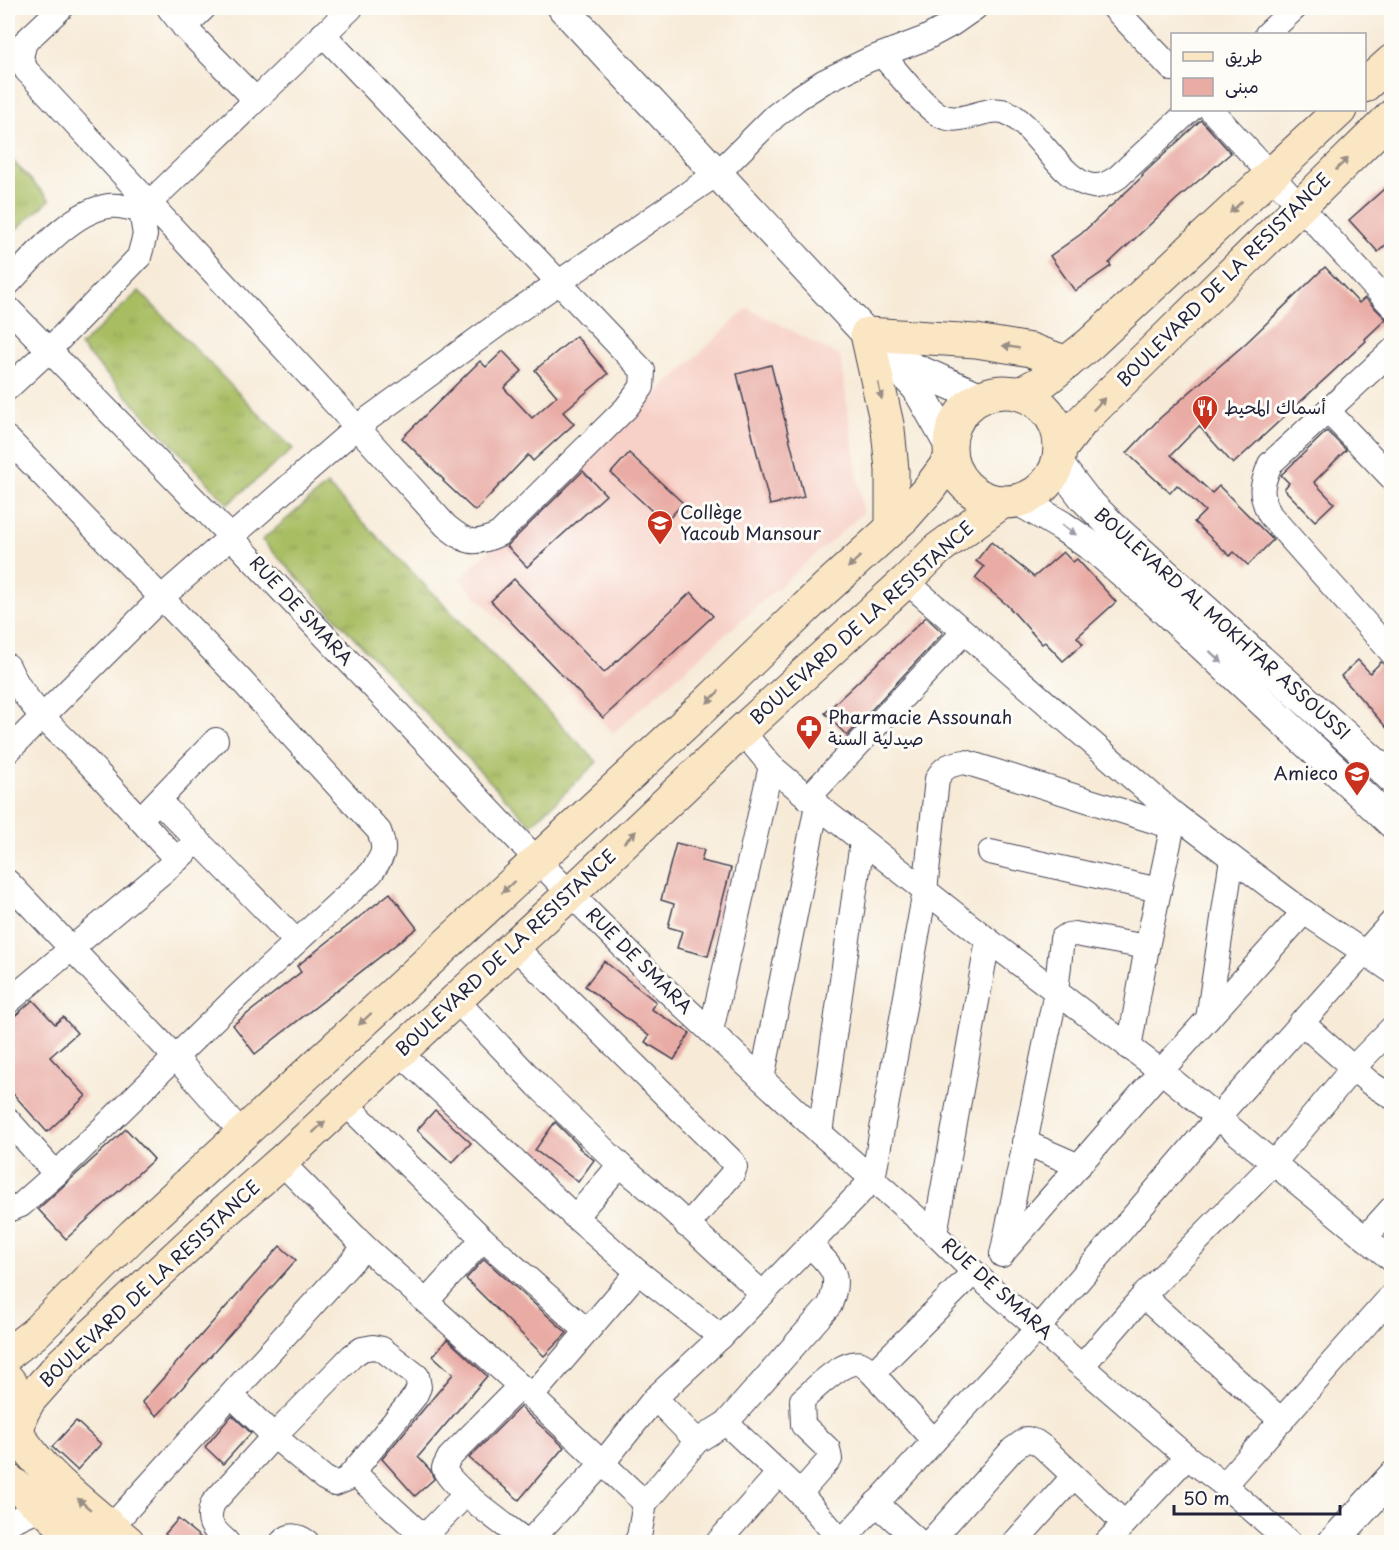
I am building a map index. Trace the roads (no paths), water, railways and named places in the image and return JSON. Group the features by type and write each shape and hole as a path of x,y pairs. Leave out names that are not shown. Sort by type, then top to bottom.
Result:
{"main road":[{"path":"1366,85 1392,61"},
{"path":"1020,394 1045,380 1067,363 1339,111"},
{"name":"BOULEVARD DE LA RESISTANCE","path":"1059,456 1081,422 1392,116"},
{"path":"892,528 892,470 888,429 867,333 976,341 1031,350 1067,363"},
{"path":"994,393 1020,394 1036,401 1049,414 1058,430 1059,456 1048,482 1035,492 1010,501 985,498 969,489 958,476 951,453 952,431 959,417 981,398 994,393"},
{"path":"8,1354 35,1333 133,1235 702,708 816,597 892,528 928,490 951,453"},
{"name":"BOULEVARD DE LA RESISTANCE","path":"15,1432 29,1400 62,1363 456,1000 938,549 1010,501"},
{"name":"BOULEVARD DE LA RESISTANCE","path":"8,1380 20,1401 15,1432"},
{"path":"15,1432 29,1453 45,1470 119,1535"},
{"path":"8,1480 81,1542"}],"street":[{"path":"61,8 25,42 21,57 26,70 145,207 357,427 446,526 460,538 475,543 499,534 626,408 642,387 644,371 323,34"},
{"path":"169,8 184,27 255,99"},
{"path":"184,27 204,8"},
{"path":"8,284 48,242 77,219 93,210 110,206 145,207 351,8"},
{"path":"563,8 917,388 951,453"},
{"path":"8,751 161,598 357,427 718,173 775,117 798,98 823,82 926,38 975,8"},
{"path":"1114,8 1171,67"},
{"path":"1268,33 1295,8"},
{"path":"882,55 936,113 954,120 990,111 1004,111 1020,121 1070,174 1093,186 1105,185 1118,177 1189,111"},
{"path":"1212,111 1299,206 1387,291"},
{"path":"8,388 48,351 138,257 145,235 145,207"},
{"name":"RUE DE SMARA","path":"8,308 231,537 537,860 666,990 820,1133 935,1234 978,1276 1288,1542"},
{"path":"1392,351 1270,464 1261,485 1263,500 1270,515 1392,653"},
{"path":"891,359 981,398"},
{"path":"1328,411 1392,478"},
{"path":"8,439 239,678 379,831 384,846 380,860 371,873 296,941 56,1174 21,1205 8,1210"},
{"name":"BOULEVARD AL MOKHTAR ASSOUSSI","path":"1059,456 1085,499 1114,528 1392,780"},
{"name":"BOULEVARD AL MOKHTAR ASSOUSSI","path":"1010,501 1062,526 1097,550 1152,597 1392,823"},
{"path":"906,581 1174,821 1232,858 1304,912 1392,971"},
{"path":"762,1079 812,801 964,632"},
{"path":"8,666 43,717 177,860"},
{"path":"742,731 771,766 862,842 1161,1071 1392,1260"},
{"path":"138,819 159,801 216,741"},
{"path":"639,1272 587,1331 446,1463 446,1472 466,1494 528,1542 602,1464 655,1398 721,1337 873,1179 925,891 937,779 942,770 951,764 965,762 1174,821"},
{"path":"711,1031 771,766"},
{"path":"1371,802 1392,780"},
{"path":"159,801 296,941"},
{"path":"1130,1048 1147,947 1174,821"},
{"path":"8,1002 198,840"},
{"path":"820,1133 862,842"},
{"path":"990,852 1159,890"},
{"path":"1208,1020 1232,858"},
{"path":"8,882 175,1057 242,1133"},
{"path":"875,1376 878,1368 1002,1255 1161,1071 1304,912"},
{"path":"726,1424 800,1493 842,1542 1039,1327 1217,1118 1392,922"},
{"path":"1002,1255 1056,992 1062,939 1068,935 1084,935 1147,947"},
{"path":"935,1234 988,940"},
{"path":"514,946 733,1162 735,1167 733,1173 687,1226"},
{"path":"456,1000 538,1086 620,1165 763,1294"},
{"path":"1301,1022 1370,1083 1392,1097"},
{"path":"1083,1365 1143,1296 1273,1164 1353,1068 1392,1028"},
{"path":"399,1052 575,1217 639,1272 721,1337"},
{"path":"345,1103 483,1239 587,1331"},
{"path":"8,1120 56,1174"},
{"path":"1024,1142 1079,1166"},
{"path":"281,1162 365,1247 645,1503"},
{"path":"575,1217 620,1165"},
{"path":"1365,1238 1392,1208"},
{"path":"426,1302 483,1239"},
{"path":"640,1541 645,1503 697,1441 726,1424 830,1305 836,1280 832,1269 810,1245"},
{"path":"119,1535 232,1396 365,1247"},
{"path":"1224,1485 1392,1295"},
{"path":"1143,1296 1282,1421"},
{"path":"227,1542 209,1522 209,1511 213,1503 274,1437 352,1356 362,1349 373,1347 382,1349 417,1376 419,1387 415,1396 353,1472 334,1484 274,1437 232,1396"},
{"path":"800,1493 830,1459 828,1449 804,1425 802,1400 841,1367 854,1362 863,1364 934,1441"},
{"path":"655,1398 697,1441"},
{"path":"930,1542 1013,1449 1027,1439 1043,1447 1124,1523"},
{"path":"1107,1542 1187,1456"},
{"path":"353,1472 422,1540 466,1494"},
{"path":"718,1542 778,1474"},
{"path":"1015,1542 1073,1477"},
{"path":"1333,1542 1392,1477"},
{"path":"876,1503 918,1542"},
{"path":"8,1523 42,1507"},
{"path":"282,1542 292,1536 300,1537 307,1542"}],"place":[{"name":"أسماك المحيط","path":"1205,431"},
{"name":"Collège Yacoub Mansour","path":"660,546"},
{"name":"Pharmacie Assounah صيدلية السنة","path":"809,751"},
{"name":"Amieco","path":"1357,797"}]}
